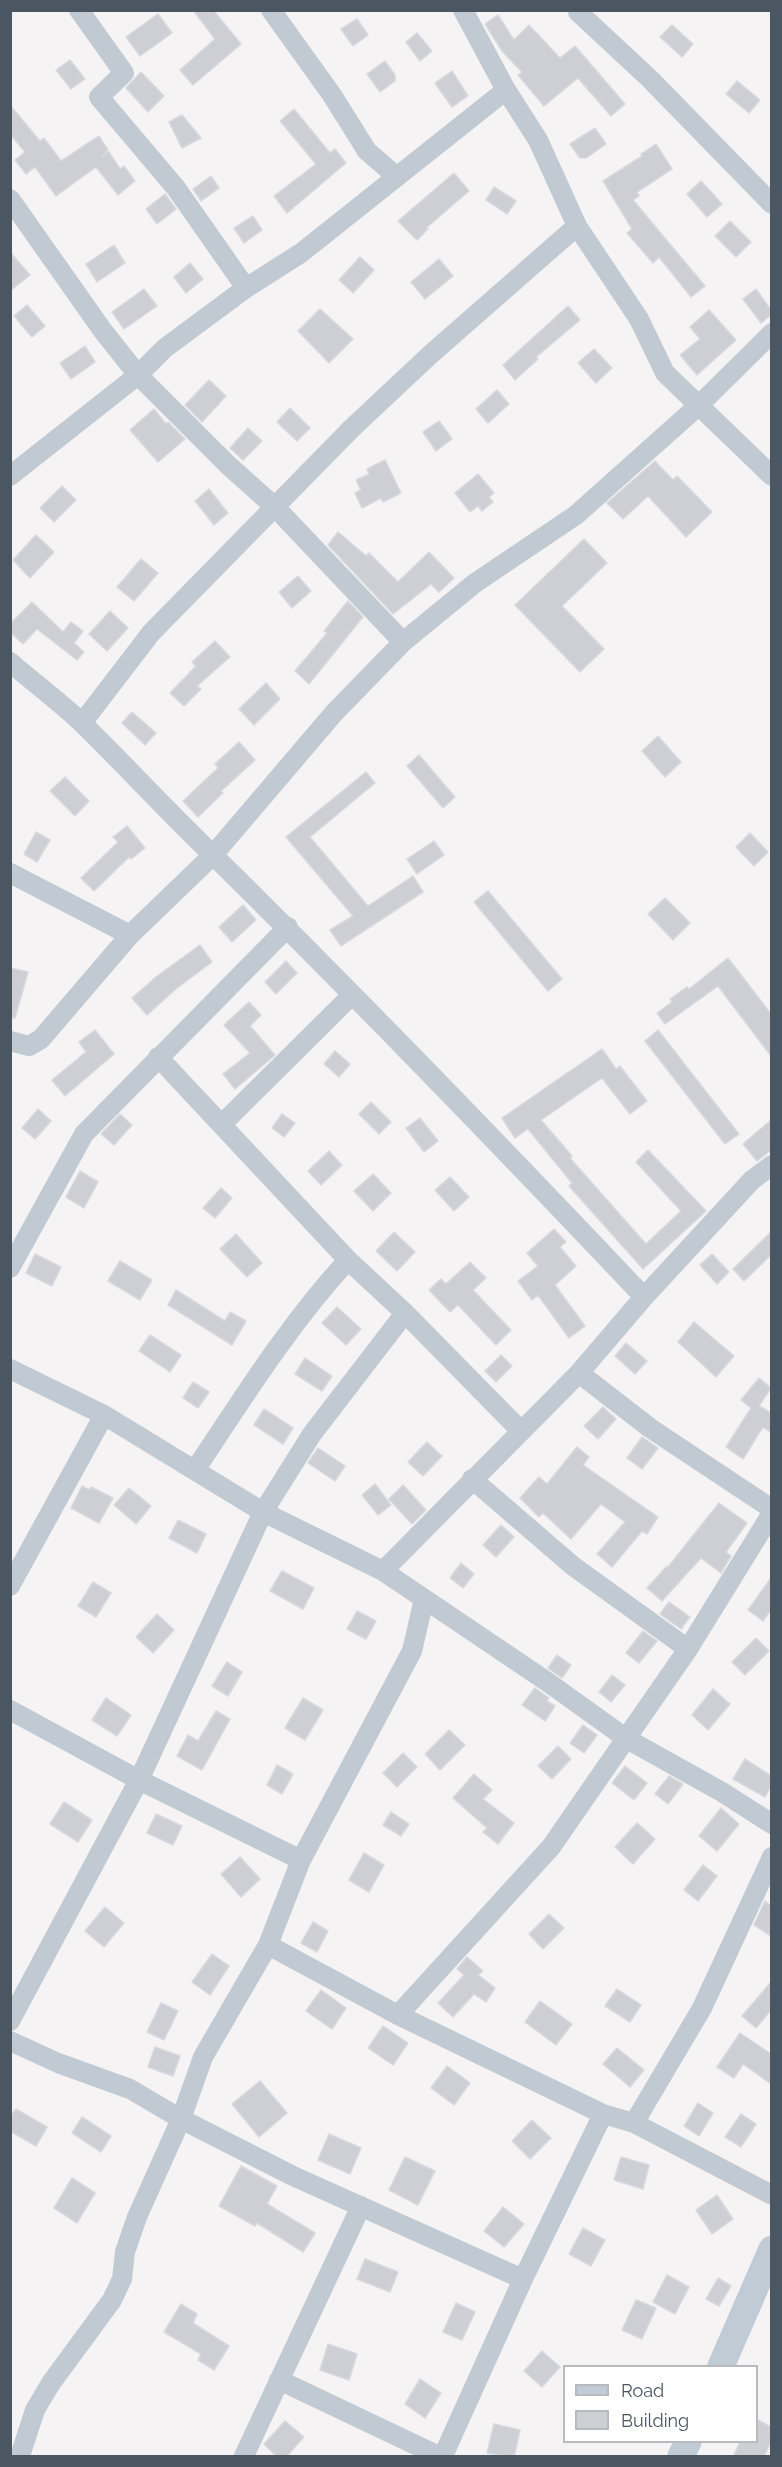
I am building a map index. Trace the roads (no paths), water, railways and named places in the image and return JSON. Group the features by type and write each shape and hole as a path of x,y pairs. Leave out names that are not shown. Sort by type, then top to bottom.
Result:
{"street":[{"path":"79,10 124,73 99,97 176,188 246,288"},
{"path":"272,10 332,95 367,150 396,176"},
{"path":"463,10 506,90 538,140 577,226 639,320 665,373 771,476"},
{"path":"580,10 579,12 650,79 771,204"},
{"path":"10,476 138,375 165,348 246,288 301,253 506,90"},
{"path":"10,199 103,331 138,375 228,465 275,507 403,642"},
{"path":"82,723 151,633 352,428 430,354 577,226"},
{"path":"10,1041 29,1046 41,1039 130,935 213,855 334,713 403,642 475,583 576,515 698,406 771,333"},
{"path":"10,662 82,723 288,927 352,995 412,1053 644,1297"},
{"path":"10,873 130,935"},
{"path":"10,1268 84,1134 288,927"},
{"path":"222,1124 352,995"},
{"path":"158,1057 348,1260 405,1313 521,1431"},
{"path":"383,1571 579,1372 644,1297 752,1180 771,1165"},
{"path":"195,1470 313,1298 348,1260"},
{"path":"10,2021 140,1780 263,1512 312,1434 405,1313"},
{"path":"10,1369 105,1415 263,1512 383,1571 549,1683 627,1739 722,1792 771,1824"},
{"path":"398,2015 550,1847 688,1649 771,1511 650,1428 579,1372"},
{"path":"10,1586 105,1415"},
{"path":"472,1479 573,1566 688,1649"},
{"path":"20,2457 35,2410 51,2383 112,2300 122,2279 125,2252 137,2217 181,2119 203,2057 268,1945 301,1860 412,1651 424,1599"},
{"path":"10,1710 140,1780 301,1860"},
{"path":"634,2123 702,2008 771,1857"},
{"path":"268,1945 398,2015 603,2114 634,2123 771,2195"},
{"path":"10,2041 58,2063 130,2089 181,2119 291,2175 523,2278"},
{"path":"279,2380 441,2457 523,2278 603,2114"},
{"path":"244,2457 361,2206"},
{"path":"722,2365 771,2249"},
{"path":"681,2457 688,2443"}]}
